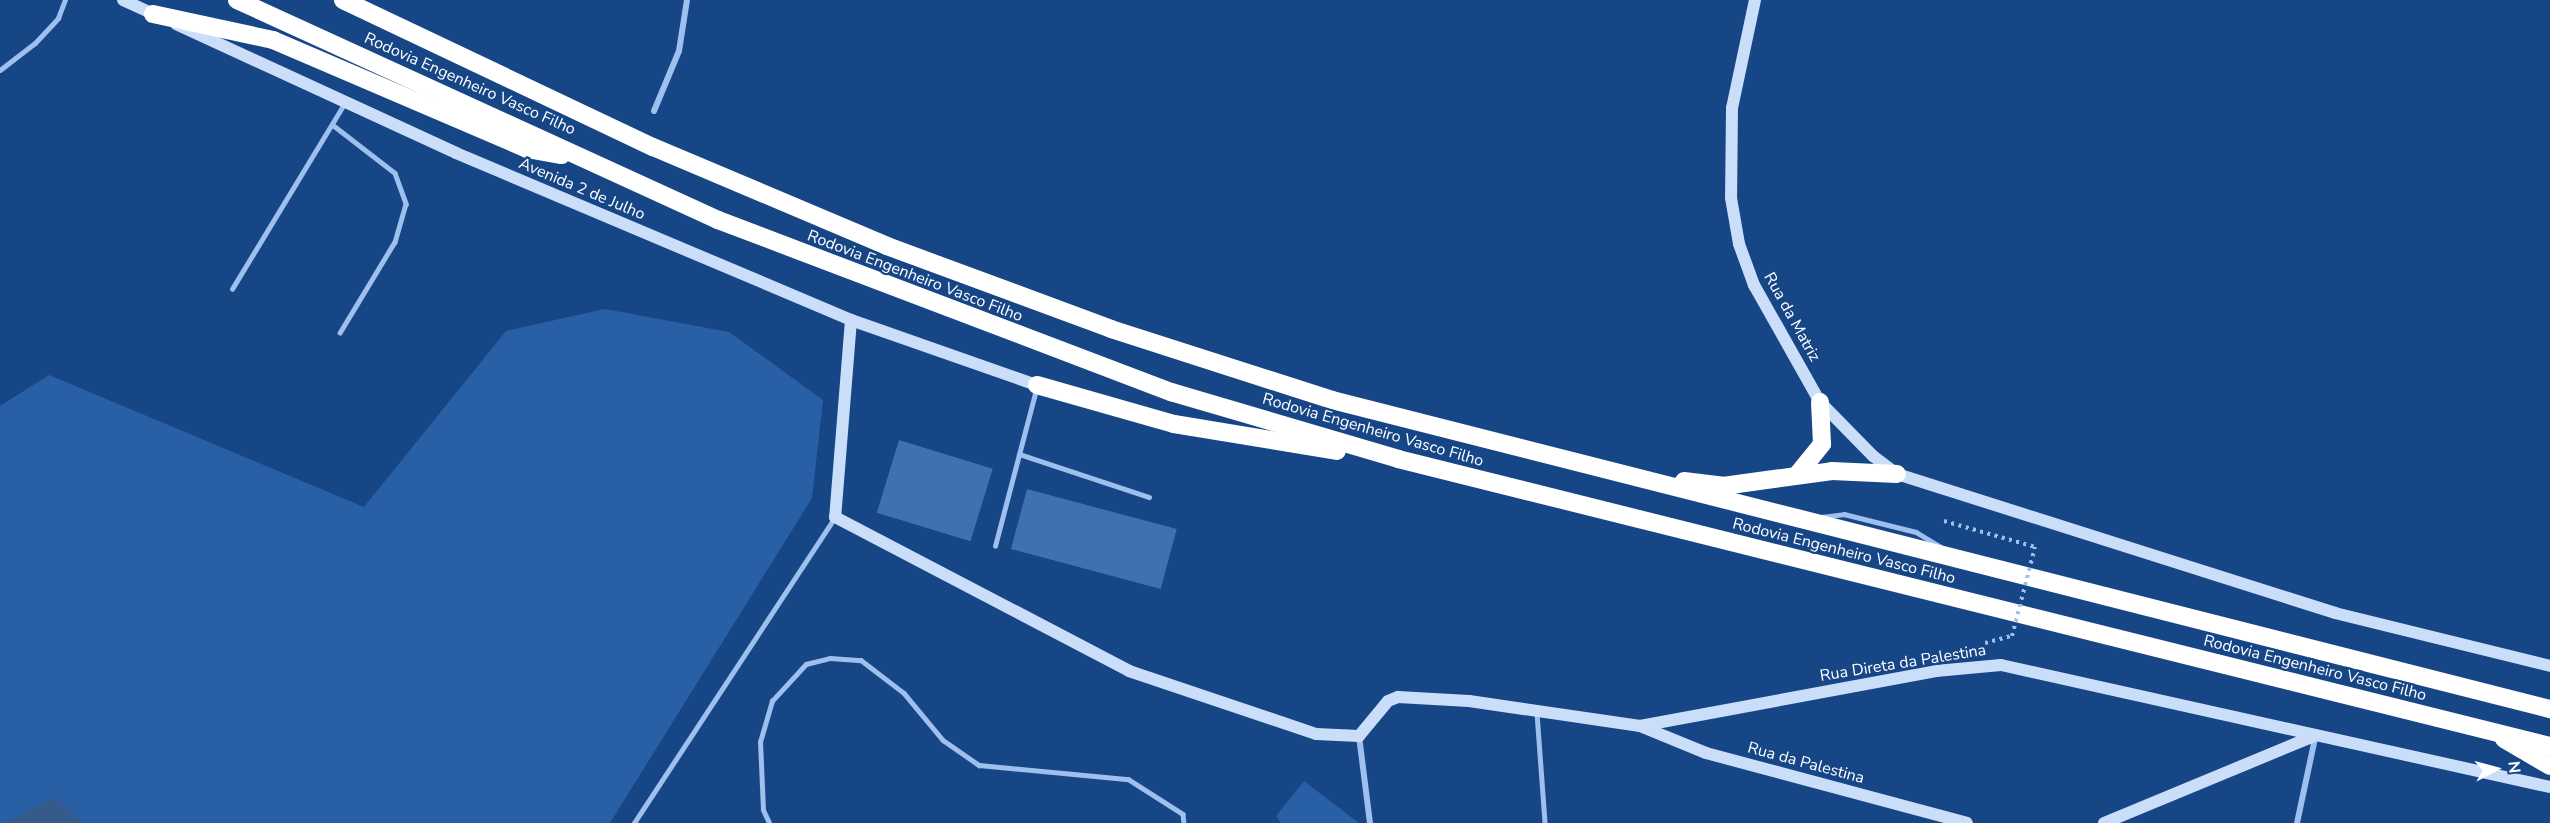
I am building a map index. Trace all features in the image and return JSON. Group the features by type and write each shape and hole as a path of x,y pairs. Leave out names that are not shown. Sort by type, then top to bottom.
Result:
{"highway":[{"name":"Rodovia Engenheiro Vasco Filho","path":"237,0 718,220 942,309 1171,392 1398,459 2550,746"},
{"name":"Rodovia Engenheiro Vasco Filho","path":"343,0 653,147 887,246 1166,346 1332,400 1511,449 2550,709"},
{"path":"153,14 273,40 526,148 588,159"},
{"path":"1037,385 1124,412 1218,432 1398,459"},
{"path":"1797,475 1822,444 1820,402"},
{"path":"1511,449 1555,450 1700,484 1747,485 1797,475 1897,474"},
{"path":"2492,731 2550,766"}],"main road":[{"name":"Avenida 2 de Julho","path":"123,0 344,104 851,320 1037,385"},
{"name":"Rua da Matriz","path":"1755,0 1732,108 1731,198 1754,285 1820,402 1897,474"},
{"path":"851,320 835,517 1129,671 1316,734 1359,736"},
{"path":"1897,474 2335,613 2550,666"},
{"name":"Rua Direta da Palestina","path":"1359,736 1388,701 1398,697 1537,711 1640,726 1936,671 2001,664 2314,737 2550,787"},
{"name":"Rua da Palestina","path":"1640,726 1706,753 1967,823"},
{"path":"2104,823 2314,737"}],"street":[{"path":"654,111 679,51 687,0"},
{"path":"1359,736 1370,823"},
{"path":"2297,823 2314,737"}],"lane":[{"path":"0,70 35,43 58,18 65,0"},
{"path":"232,289 344,104"},
{"path":"333,125 394,173 406,204 395,242 340,333"},
{"path":"995,546 1037,385"},
{"path":"1019,454 1149,497"},
{"path":"634,823 835,517"},
{"path":"769,823 763,810 760,742 772,701 806,664 830,658 861,660 904,693 943,740 979,765 1128,779 1183,814 1184,823"},
{"path":"1537,711 1545,823"}],"path":[{"path":"1944,521 2035,547 2012,636 1985,643"}],"shaded area":[{"path":"605,309 729,332 823,400 812,498 610,823 0,823 0,406 49,375 364,507 506,331"},
{"path":"1304,781 1359,823 1281,823 1276,816"},
{"path":"55,797 82,823 5,823"}],"building":[{"path":"899,440 993,469 970,541 877,513"},
{"path":"1027,489 1177,529 1161,589 1011,549"}]}
